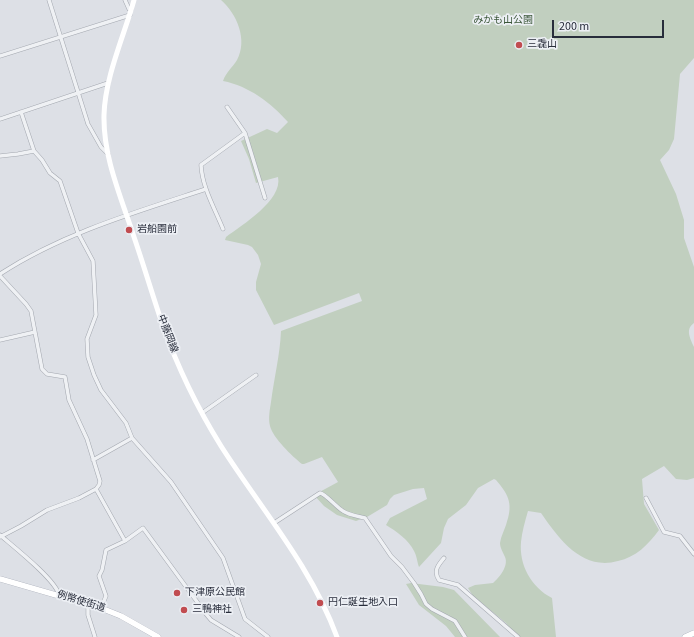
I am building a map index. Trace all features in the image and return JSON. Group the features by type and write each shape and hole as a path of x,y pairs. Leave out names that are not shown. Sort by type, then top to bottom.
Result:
{"main road":[{"name":"中藤岡線","path":"134,0 108,83 104,113 104,130 108,154 127,215 167,337 202,413 225,452 274,523 315,587 337,637"},
{"name":"例幣使街道","path":"0,579 88,603 121,616 158,637"},
{"path":"686,637 694,633"}],"street":[{"path":"49,0 90,128 101,147 108,154"},
{"path":"0,56 130,13 126,0"},
{"path":"0,119 108,83"},
{"path":"227,107 245,133 265,198"},
{"path":"21,112 34,151 50,173 60,182 78,233 93,261 96,315 87,339 88,357 101,390 126,423 132,438 171,482 223,558 245,619 268,637"},
{"path":"223,229 206,189 201,172 201,165 245,133"},
{"path":"0,156 34,151"},
{"path":"59,595 57,589 37,568 0,536 21,526 47,510 79,498 96,489 99,485 100,478 87,439 69,400 64,377 47,374 42,369 31,312 26,304 0,275 28,257 78,233 206,189"},
{"path":"0,340 35,332"},
{"path":"202,413 256,375"},
{"path":"93,460 132,438"},
{"path":"96,489 125,541"},
{"path":"274,523 320,493 324,494 330,501 346,513 365,518 391,556 402,567 414,583 426,604 432,609 455,621 465,637"},
{"path":"646,498 664,532 680,536 694,554"},
{"path":"101,608 106,596 99,576 102,570 106,550 125,541 142,528 211,620 239,637"},
{"path":"444,558 436,570 439,580 458,585 518,637"},
{"path":"88,603 88,615 94,637"}],"green space":[{"name":"みかも山公園","path":"221,0 694,0 694,58 680,74 674,139 669,150 660,160 676,194 684,220 684,238 694,267 694,323 691,325 689,331 694,347 694,478 687,480 676,479 664,466 642,479 644,504 659,530 641,550 630,557 618,561 605,563 593,561 583,557 564,542 541,513 528,511 521,538 522,559 524,567 532,582 552,598 556,637 516,637 506,623 473,596 468,588 475,585 493,583 505,568 506,560 500,543 508,518 510,506 507,496 496,480 494,479 478,488 466,505 448,519 444,528 441,543 419,567 415,553 409,543 386,525 390,518 427,499 424,488 413,489 394,495 387,505 367,517 356,521 337,515 324,506 314,495 338,482 322,457 302,464 283,446 272,431 269,423 269,414 281,331 362,301 359,293 274,325 256,290 256,282 261,264 258,255 252,247 248,245 225,240 226,237 251,219 268,203 278,186 278,177 256,183 249,159 241,141 267,129 277,133 288,122 259,96 233,83 223,81 237,60 240,52 241,36 232,12"},
{"path":"411,583 454,590 500,637 455,637 446,626 419,605 406,584"}],"place":[{"name":"三毳山","path":"519,45"},
{"name":"岩船園前","path":"129,230"},
{"name":"下津原公民館","path":"177,593"},
{"name":"円仁誕生地入口","path":"320,603"},
{"name":"三鴨神社","path":"184,610"}]}
